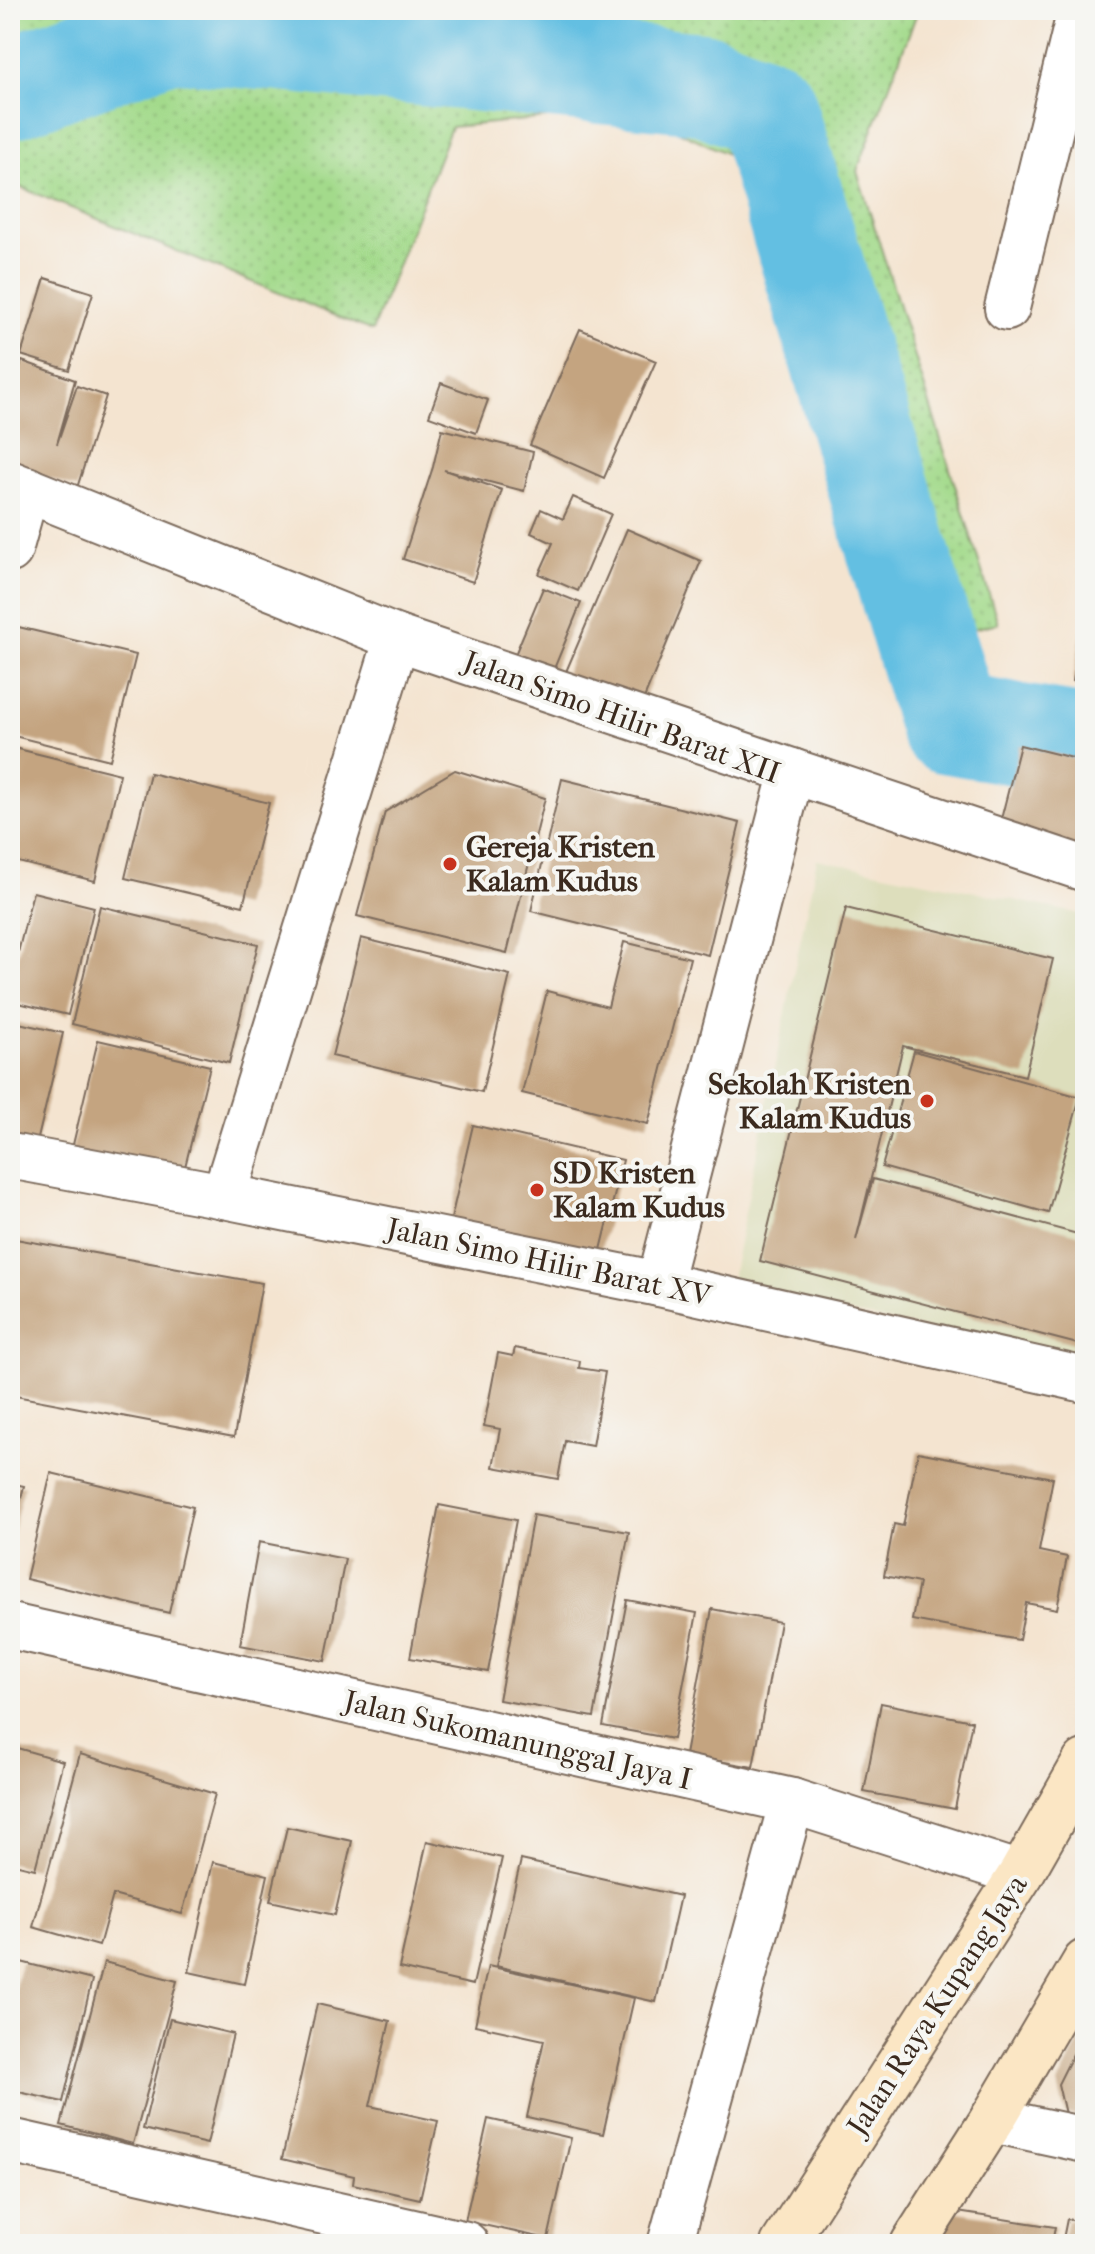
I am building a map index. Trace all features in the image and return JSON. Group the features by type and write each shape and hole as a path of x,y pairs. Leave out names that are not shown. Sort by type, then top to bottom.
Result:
{"main road":[{"name":"Jalan Raya Kupang Jaya","path":"783,2244 1021,1874 1085,1762"},
{"path":"913,2244 992,2120 1085,1962"}],"street":[{"path":"1007,308 1080,10"},
{"path":"10,550 19,486"},
{"name":"Jalan Simo Hilir Barat XII","path":"19,486 397,638 792,771 659,1284"},
{"path":"224,1196 397,638"},
{"path":"792,771 1085,869"},
{"name":"Jalan Simo Hilir Barat XV","path":"10,1156 659,1284 1085,1380"},
{"name":"Jalan Sukomanunggal Jaya I","path":"10,1626 792,1801 1021,1874"},
{"path":"670,2244 792,1801"},
{"path":"992,2120 1085,2140"},
{"path":"10,2141 466,2244"}],"shaded area":[{"name":"Sekolah Kristen Kalam Kudus","path":"817,859 1085,915 1085,1363 730,1287"}],"green space":[{"path":"10,10 918,10 857,171 998,623 877,652 749,164 634,110 451,127 372,331 10,183"}],"building":[{"path":"45,278 93,293 69,370 21,355"},
{"path":"580,329 656,361 604,478 530,445"},
{"path":"22,361 75,380 57,444 77,386 106,396 77,488 10,465 10,396"},
{"path":"441,383 488,400 476,433 429,416"},
{"path":"442,429 533,452 524,491 444,470 502,490 473,582 403,559"},
{"path":"573,497 611,514 578,591 539,574 553,543 531,533 541,509 563,519"},
{"path":"627,529 701,561 638,713 562,681"},
{"path":"543,588 581,603 547,686 509,669"},
{"path":"10,625 136,655 110,760 10,735"},
{"path":"1085,625 1085,683 1073,681"},
{"path":"1020,745 1085,761 1085,853 998,831"},
{"path":"10,747 120,774 95,881 10,860"},
{"name":"Gereja Kristen Kalam Kudus","path":"455,770 545,798 507,953 357,916 385,812"},
{"path":"150,773 269,803 243,906 125,878"},
{"path":"562,779 740,823 708,955 531,911"},
{"path":"33,892 94,907 68,1015 10,1001 10,985"},
{"path":"100,906 258,944 229,1063 72,1024"},
{"path":"846,908 1053,959 1025,1076 903,1046 856,1240 873,1179 1085,1236 1085,1346 760,1261"},
{"path":"361,938 510,975 482,1092 332,1056"},
{"path":"624,942 690,958 648,1124 522,1093 547,991 608,1007"},
{"path":"10,1021 63,1033 35,1151 10,1145"},
{"path":"98,1040 210,1066 182,1179 71,1153"},
{"path":"914,1051 1080,1097 1048,1213 882,1167"},
{"name":"SD Kristen Kalam Kudus","path":"473,1125 623,1160 600,1254 451,1219"},
{"path":"10,1238 262,1283 234,1437 10,1395"},
{"path":"515,1348 580,1361 579,1368 605,1372 592,1446 565,1441 558,1479 493,1467 500,1429 484,1426 498,1353 513,1356"},
{"path":"918,1452 1053,1478 1039,1551 1067,1557 1057,1609 1026,1603 1019,1640 912,1620 919,1583 884,1576 894,1524 903,1526"},
{"path":"51,1473 193,1507 169,1613 26,1579"},
{"path":"10,1483 24,1486 11,1540 10,1540"},
{"path":"439,1505 516,1520 488,1672 410,1658"},
{"path":"533,1515 629,1532 594,1717 499,1700"},
{"path":"259,1542 345,1559 325,1661 240,1645"},
{"path":"627,1600 697,1613 673,1739 603,1726"},
{"path":"712,1609 780,1622 753,1767 685,1755"},
{"path":"881,1703 972,1721 955,1809 864,1792"},
{"path":"10,1746 63,1761 35,1869 10,1863"},
{"path":"80,1754 215,1794 182,1914 113,1895 99,1946 33,1927"},
{"path":"287,1827 352,1841 335,1915 270,1901"},
{"path":"427,1841 502,1858 473,1985 399,1968"},
{"path":"521,1860 680,1896 656,2002 496,1966"},
{"path":"213,1862 268,1875 244,1984 189,1972"},
{"path":"21,1962 92,1980 63,2102 10,2090 10,2007"},
{"path":"104,1962 177,1981 133,2144 61,2125"},
{"path":"488,1966 634,1998 603,2134 527,2117 544,2040 475,2025"},
{"path":"317,2004 390,2021 370,2106 438,2121 420,2199 353,2184 354,2176 282,2159"},
{"path":"170,2019 233,2034 207,2144 143,2129"},
{"path":"1085,2030 1085,2118 1065,2114 1058,2084"},
{"path":"488,2119 571,2138 548,2239 465,2221"},
{"path":"951,2211 1055,2227 1052,2244 938,2244"},
{"path":"1067,2219 1085,2223 1085,2244 1062,2244"}],"waterway":[{"path":"10,88 171,30 701,83 766,108 949,723 1085,746"}],"place":[{"name":"Gereja Kristen Kalam Kudus","path":"450,864"},
{"name":"Sekolah Kristen Kalam Kudus","path":"927,1101"},
{"name":"SD Kristen Kalam Kudus","path":"537,1190"}]}
